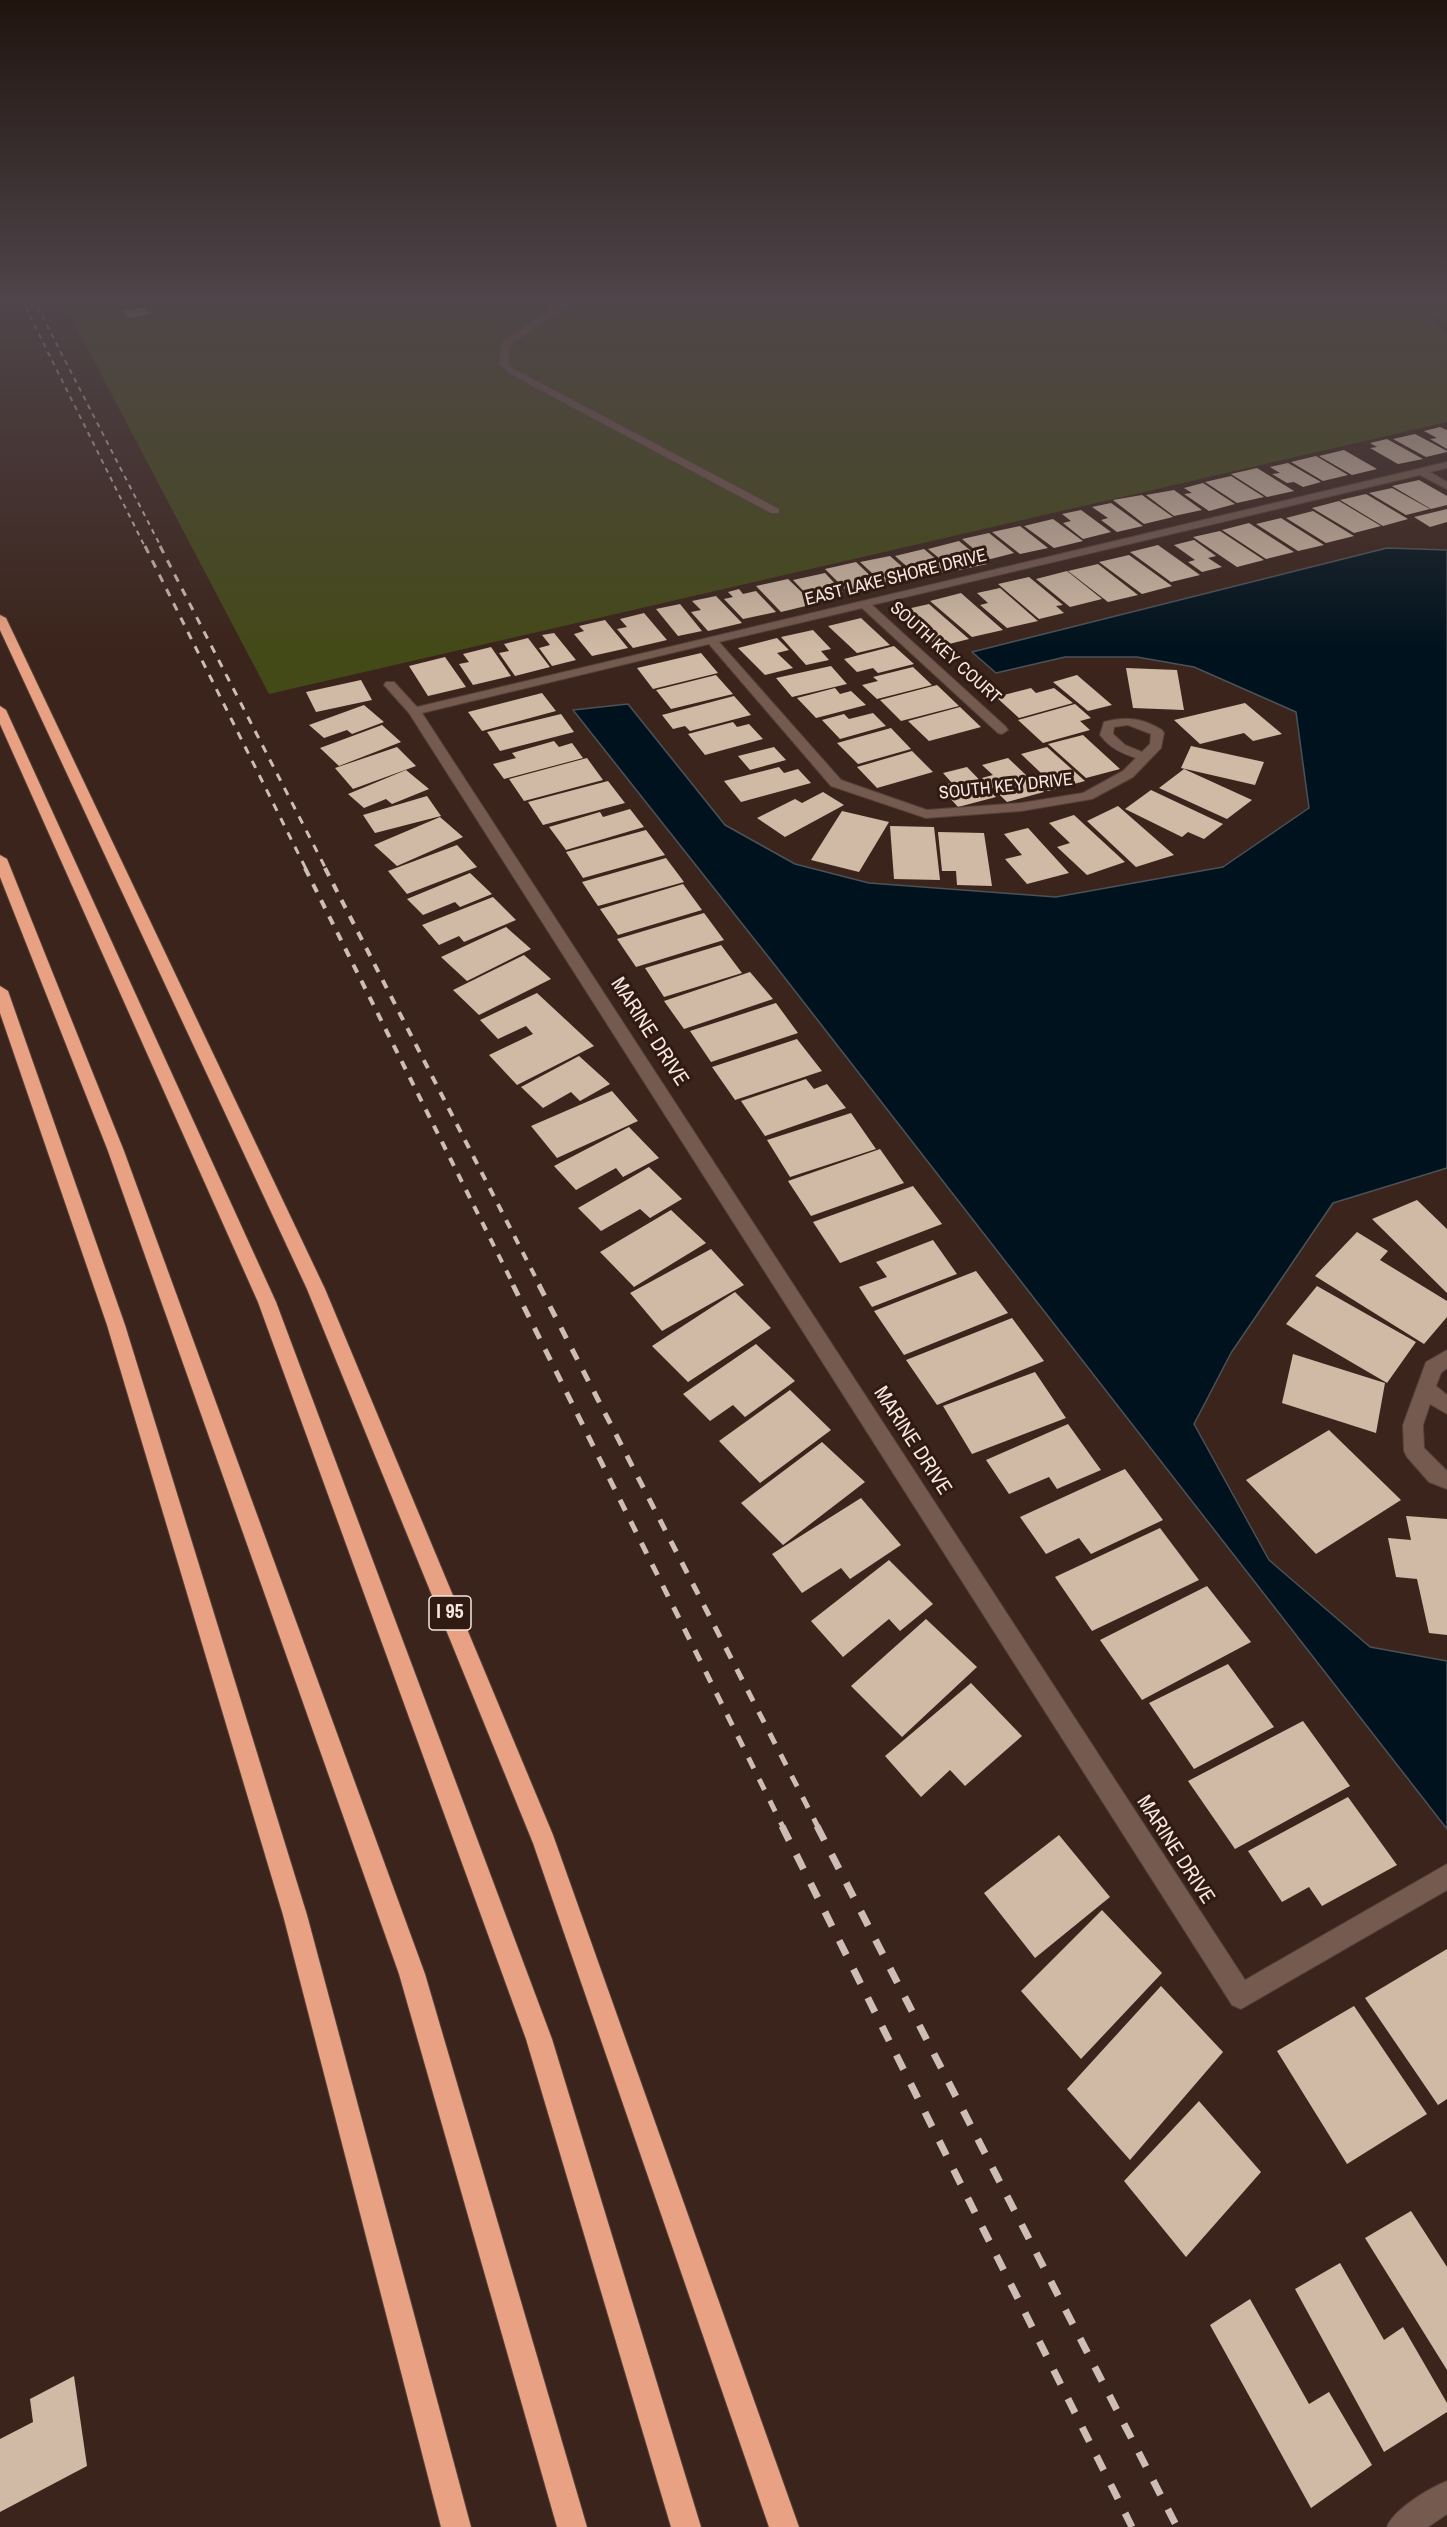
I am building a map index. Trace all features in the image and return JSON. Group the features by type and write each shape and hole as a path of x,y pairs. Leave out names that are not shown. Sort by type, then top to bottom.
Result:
{"highway":[{"name":"I 95","path":"0,618 316,1290 545,1843 784,2527"},
{"path":"0,710 267,1302 539,2039 686,2527"},
{"path":"0,859 116,1151 412,1974 573,2527"},
{"path":"0,991 116,1325 295,1915 456,2527"}],"street":[{"path":"596,416 775,511"},
{"name":"EAST LAKE SHORE DRIVE","path":"414,711 1447,465"},
{"path":"1421,471 1447,486"},
{"name":"SOUTH KEY COURT","path":"864,604 1002,730"},
{"name":"SOUTH KEY DRIVE","path":"712,641 836,783 926,813 1021,807 1087,796 1128,774 1145,757"},
{"path":"390,684 414,711"},
{"name":"MARINE DRIVE","path":"414,711 1241,1996 1447,1876"},
{"path":"1447,1358 1433,1368 1413,1425 1414,1451 1436,1476 1447,1480"},
{"path":"1425,1389 1447,1406"},
{"path":"1402,2527 1447,2496"}],"green space":[{"path":"123,416 1447,416 1447,422 269,694"}],"water":[{"path":"1387,548 1447,550 1447,1168 1333,1203 1231,1353 1194,1424 1269,1560 1370,1647 1447,1661 1447,1829 774,964 573,710 628,704 725,825 795,864 869,883 1056,897 1223,867 1309,808 1296,712 1194,667 1137,657 1065,657 996,673 972,652"}],"building":[{"path":"1440,427 1447,430 1447,449 1430,439 1437,438 1424,431"},
{"path":"1415,434 1447,452 1426,457 1393,439"},
{"path":"1387,439 1423,459 1398,464 1370,448 1377,447 1370,443"},
{"path":"1344,450 1377,469 1352,475 1319,456"},
{"path":"1316,456 1348,475 1323,481 1291,462"},
{"path":"1288,463 1321,482 1303,487 1294,482 1287,483 1272,474 1280,473 1270,467"},
{"path":"1257,468 1294,491 1267,497 1231,474"},
{"path":"1231,476 1264,497 1237,503 1205,482"},
{"path":"1419,480 1447,496 1447,505 1431,509 1392,486"},
{"path":"1203,483 1235,504 1209,511 1184,494 1192,493 1184,488"},
{"path":"1392,488 1430,509 1406,515 1369,493"},
{"path":"1174,490 1202,510 1174,516 1146,495"},
{"path":"1366,494 1408,519 1383,526 1340,500"},
{"path":"1142,495 1173,517 1144,524 1113,500"},
{"path":"1339,501 1381,526 1354,533 1312,508"},
{"path":"1111,503 1143,526 1117,532 1101,520 1108,518 1092,507"},
{"path":"1447,509 1447,522 1430,527 1414,517"},
{"path":"1081,510 1111,532 1083,539 1063,523 1071,521 1062,514"},
{"path":"1313,511 1354,536 1326,543 1286,518"},
{"path":"1281,518 1324,545 1298,551 1256,524"},
{"path":"1053,519 1083,541 1054,548 1024,526"},
{"path":"1249,523 1294,552 1266,559 1222,530"},
{"path":"1020,526 1048,548 1020,554 992,532"},
{"path":"1220,531 1264,560 1237,567 1193,537"},
{"path":"989,533 1014,553 987,560 962,539"},
{"path":"1194,540 1216,556 1208,558 1222,567 1202,572 1188,562 1195,560 1174,545"},
{"path":"959,541 987,564 955,571 928,549"},
{"path":"1158,545 1200,575 1171,582 1130,552"},
{"path":"924,549 950,571 920,578 895,556"},
{"path":"1129,555 1172,586 1142,594 1099,562"},
{"path":"890,556 915,578 885,585 860,562"},
{"path":"856,562 882,587 850,594 825,569"},
{"path":"1098,564 1138,595 1108,602 1068,571"},
{"path":"1067,571 1102,599 1070,607 1036,579"},
{"path":"825,573 843,592 823,596 828,600 815,603 793,580"},
{"path":"1029,577 1063,605 1056,606 1064,613 1039,619 998,584"},
{"path":"788,579 814,604 781,612 756,586"},
{"path":"1000,588 1038,621 1007,628 980,605 988,603 977,593"},
{"path":"739,589 743,594 756,591 776,612 743,619 724,599 733,597 728,592"},
{"path":"961,593 1003,630 972,637 930,601"},
{"path":"716,596 742,623 708,631 691,612 701,610 692,601"},
{"path":"680,604 702,631 678,636 656,609"},
{"path":"929,604 969,639 937,647 898,611"},
{"path":"644,613 667,640 633,648 617,629 627,627 620,619"},
{"path":"861,618 890,645 857,653 828,626"},
{"path":"605,620 628,648 592,656 574,634 584,631 579,626"},
{"path":"813,630 831,649 821,651 829,660 806,665 781,637"},
{"path":"554,633 576,660 552,666 539,648 550,645 542,635"},
{"path":"528,638 550,667 515,676 499,653 509,651 504,644"},
{"path":"777,638 789,650 777,653 793,668 765,675 738,648"},
{"path":"894,646 914,664 878,673 873,668 857,672 844,659"},
{"path":"491,647 511,676 473,685 459,664 469,662 463,654"},
{"path":"701,653 718,673 653,689 637,668"},
{"path":"445,657 466,687 428,696 409,666"},
{"path":"831,666 847,684 792,697 776,678"},
{"path":"913,667 932,685 877,699 862,685 878,681 873,677"},
{"path":"1126,668 1177,670 1184,710 1133,708"},
{"path":"716,675 733,694 671,709 656,690"},
{"path":"1077,675 1112,705 1088,711 1053,682"},
{"path":"361,680 372,700 316,712 306,692"},
{"path":"937,685 959,706 901,721 880,700"},
{"path":"835,688 840,694 851,691 866,705 816,718 797,698"},
{"path":"1031,688 1036,693 1054,688 1073,703 1019,718 996,697"},
{"path":"542,693 556,711 482,731 468,712"},
{"path":"734,696 751,715 690,731 685,726 673,729 662,715"},
{"path":"1245,703 1282,734 1253,741 1244,733 1200,744 1174,720"},
{"path":"1075,704 1091,718 1080,721 1090,730 1043,743 1018,720"},
{"path":"364,705 384,722 352,734 347,730 324,738 309,725"},
{"path":"960,707 981,727 929,741 908,721"},
{"path":"873,713 886,726 840,739 822,720 844,714 849,719"},
{"path":"561,714 574,732 500,751 487,732"},
{"path":"733,722 737,727 749,724 763,739 705,755 688,734"},
{"path":"382,725 401,742 339,766 320,748"},
{"path":"891,728 911,749 858,764 837,743"},
{"path":"1083,735 1120,769 1086,778 1048,744"},
{"path":"554,741 559,747 572,743 583,758 504,779 493,764 516,758 512,753"},
{"path":"1191,746 1264,762 1255,785 1181,768"},
{"path":"397,747 416,766 353,789 335,768"},
{"path":"774,747 786,760 750,770 738,756"},
{"path":"1047,747 1085,781 1048,791 1032,776 1041,773 1021,754"},
{"path":"912,751 933,772 877,788 857,767"},
{"path":"587,758 603,780 524,801 509,779"},
{"path":"1008,758 1044,792 1007,802 982,778 993,775 982,765"},
{"path":"779,767 784,773 798,769 811,783 741,802 724,781"},
{"path":"967,767 996,797 958,807 939,786 952,783 943,773"},
{"path":"1184,769 1252,800 1227,819 1159,788"},
{"path":"406,770 429,789 392,804 386,799 364,808 348,794"},
{"path":"608,781 625,803 543,825 528,802"},
{"path":"1151,790 1223,824 1204,839 1188,832 1182,837 1125,809"},
{"path":"823,792 844,805 785,837 757,818 795,799 802,803"},
{"path":"427,796 441,816 375,833 363,815"},
{"path":"1118,806 1174,855 1136,867 1087,821"},
{"path":"630,809 644,827 566,850 549,827 600,812 603,817"},
{"path":"842,811 889,822 859,872 811,860"},
{"path":"1074,815 1125,862 1087,875 1057,847 1070,843 1049,823"},
{"path":"440,817 463,837 397,866 374,845"},
{"path":"890,826 934,827 940,880 894,879"},
{"path":"1028,828 1069,873 1027,884 1005,859 1022,855 1004,834"},
{"path":"646,830 665,855 583,878 566,852"},
{"path":"938,832 984,833 992,886 957,885 956,871 942,871"},
{"path":"457,845 477,867 407,894 388,871"},
{"path":"666,858 684,882 598,906 582,882"},
{"path":"470,873 492,894 460,907 455,902 423,915 407,899"},
{"path":"683,884 702,910 618,935 600,909"},
{"path":"493,897 516,920 464,942 459,936 439,945 422,925"},
{"path":"704,913 724,940 636,967 617,939"},
{"path":"506,927 531,949 467,981 441,957"},
{"path":"721,945 742,973 664,997 645,968"},
{"path":"524,955 551,979 479,1015 453,990"},
{"path":"750,972 773,999 684,1029 664,1001"},
{"path":"537,993 594,1046 517,1085 489,1055 533,1034 526,1026 498,1039 480,1020"},
{"path":"776,1003 798,1033 711,1062 690,1031"},
{"path":"797,1039 822,1071 735,1100 712,1067"},
{"path":"579,1056 610,1084 580,1101 571,1092 543,1108 521,1087"},
{"path":"806,1079 814,1089 827,1084 846,1108 765,1136 741,1101"},
{"path":"612,1091 638,1121 557,1158 531,1126"},
{"path":"851,1113 876,1149 790,1177 767,1140"},
{"path":"629,1127 659,1158 623,1177 616,1168 576,1190 554,1166"},
{"path":"880,1149 904,1183 811,1216 788,1181"},
{"path":"649,1167 682,1199 650,1218 640,1209 601,1231 578,1208"},
{"path":"913,1186 942,1224 840,1263 813,1222"},
{"path":"1417,1200 1447,1229 1447,1293 1372,1219"},
{"path":"671,1210 706,1243 634,1287 600,1252"},
{"path":"1357,1232 1388,1251 1380,1260 1447,1301 1447,1317 1424,1344 1315,1276"},
{"path":"933,1240 957,1274 872,1307 859,1287 887,1277 876,1262"},
{"path":"711,1249 744,1285 662,1331 630,1293"},
{"path":"976,1271 1008,1313 904,1355 874,1311"},
{"path":"1317,1286 1416,1342 1387,1383 1286,1324"},
{"path":"735,1292 771,1328 688,1382 652,1346"},
{"path":"1012,1318 1044,1361 937,1405 906,1360"},
{"path":"756,1344 795,1381 745,1417 733,1405 710,1421 683,1394"},
{"path":"1293,1354 1385,1383 1376,1433 1282,1403"},
{"path":"1035,1372 1066,1418 972,1454 943,1406"},
{"path":"790,1390 831,1430 760,1483 719,1441"},
{"path":"1068,1424 1101,1470 1057,1489 1049,1477 1009,1494 986,1460"},
{"path":"1329,1430 1401,1500 1316,1554 1246,1480"},
{"path":"822,1442 865,1482 783,1545 741,1503"},
{"path":"1125,1469 1163,1520 1091,1554 1079,1538 1046,1554 1020,1517"},
{"path":"861,1498 901,1545 850,1579 841,1568 802,1593 772,1554"},
{"path":"1406,1516 1447,1519 1447,1635 1429,1633 1417,1579 1396,1577 1388,1538 1411,1540"},
{"path":"1160,1528 1199,1580 1092,1631 1055,1577"},
{"path":"889,1560 933,1604 900,1631 889,1619 843,1657 811,1621"},
{"path":"1207,1586 1251,1642 1142,1700 1100,1640"},
{"path":"926,1619 977,1667 902,1737 851,1686"},
{"path":"1228,1664 1274,1727 1194,1769 1149,1703"},
{"path":"971,1683 1022,1736 965,1786 950,1770 921,1797 885,1756"},
{"path":"1303,1721 1350,1786 1235,1849 1188,1781"},
{"path":"1348,1797 1397,1865 1322,1906 1309,1887 1282,1902 1248,1851"},
{"path":"1059,1835 1110,1897 1035,1958 984,1893"},
{"path":"1102,1910 1162,1973 1081,2059 1021,1991"},
{"path":"1447,1949 1447,2099 1438,2105 1365,1998"},
{"path":"1161,1986 1223,2052 1130,2160 1067,2089"},
{"path":"1354,2006 1427,2114 1347,2164 1277,2051"},
{"path":"1199,2101 1261,2172 1186,2257 1124,2181"},
{"path":"1411,2211 1447,2267 1447,2370 1365,2238"},
{"path":"1340,2263 1384,2340 1403,2327 1447,2403 1447,2412 1384,2452 1295,2289"},
{"path":"1250,2299 1309,2404 1329,2392 1372,2465 1311,2508 1210,2325"},
{"path":"74,2376 87,2466 0,2512 0,2439 33,2422 30,2399"}],"railway":[{"path":"80,416 145,547"},
{"path":"94,416 161,547"},
{"path":"145,546 306,869"},
{"path":"160,546 326,869"},
{"path":"305,868 514,1286"},
{"path":"325,868 540,1286"},
{"path":"513,1285 783,1827"},
{"path":"539,1285 818,1827"},
{"path":"782,1826 1132,2527"},
{"path":"817,1826 1177,2527"}]}
